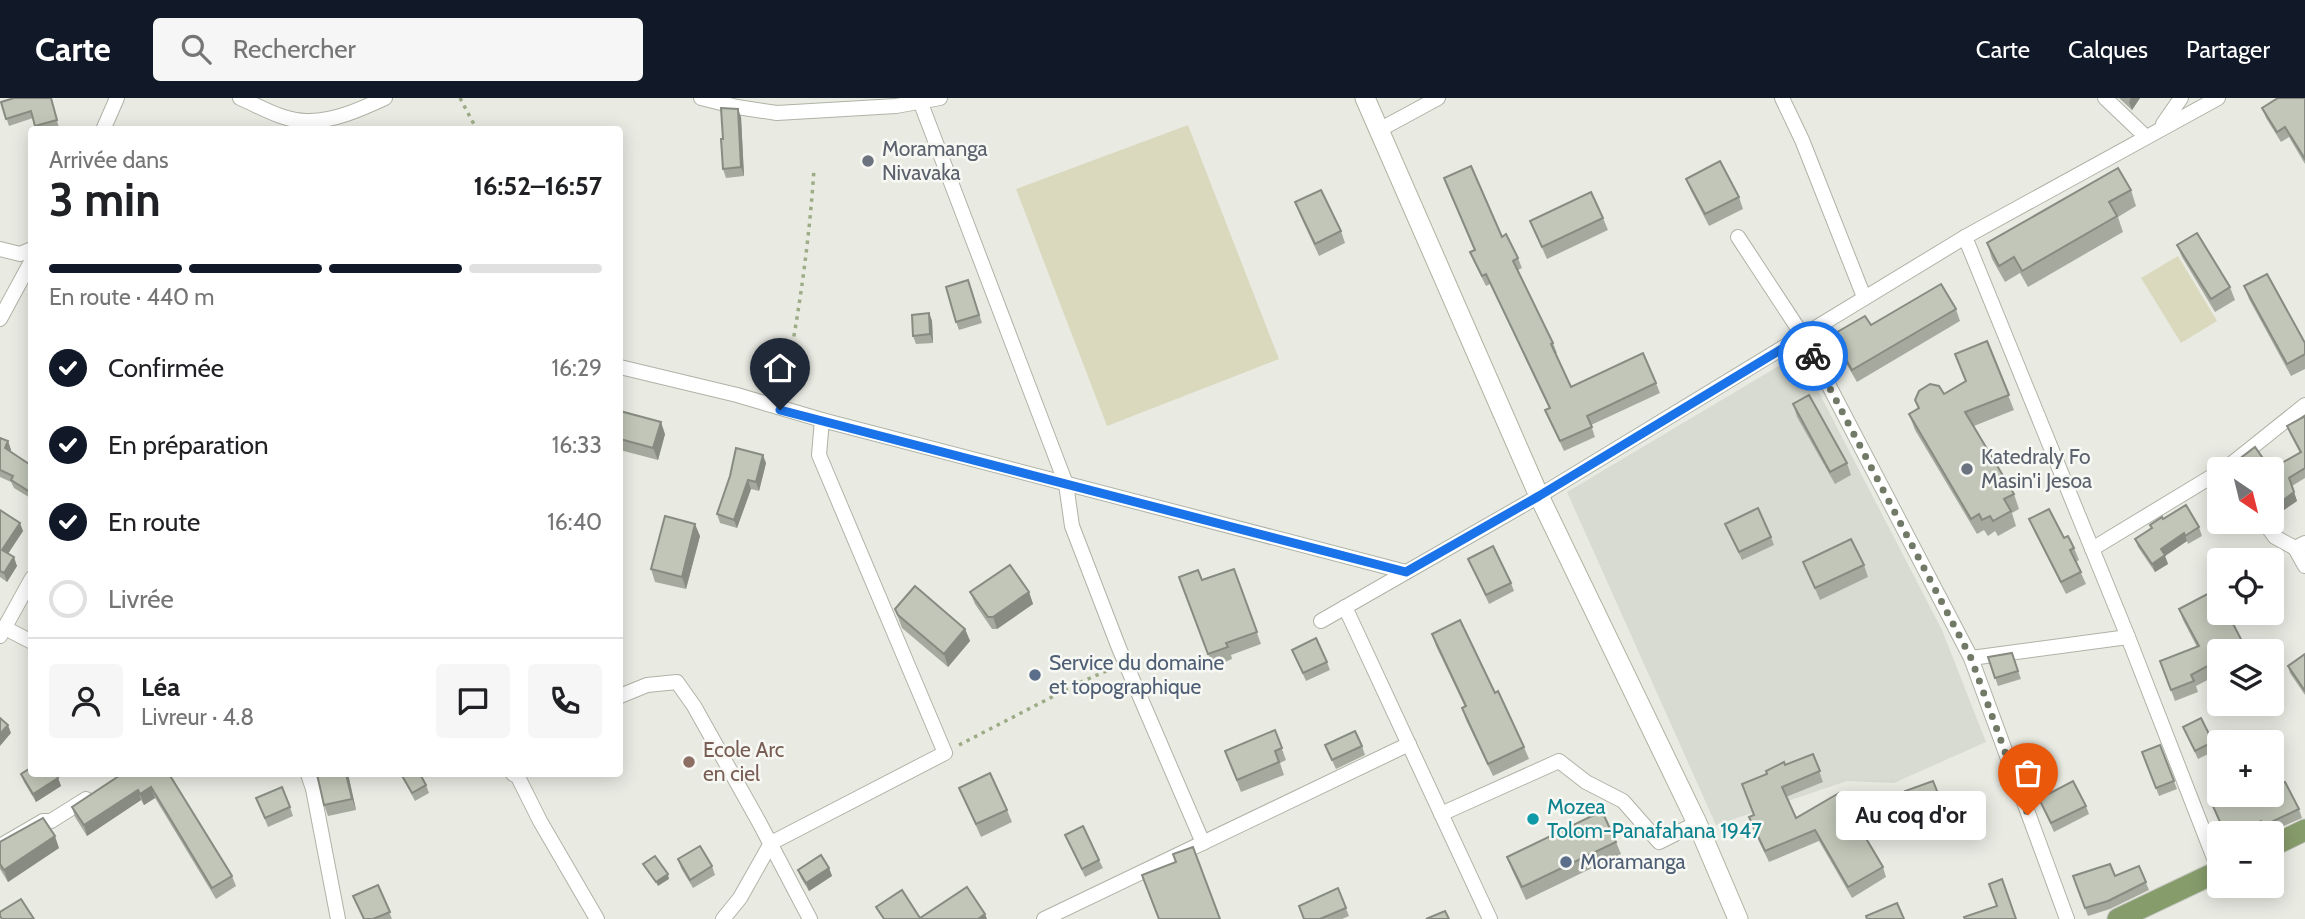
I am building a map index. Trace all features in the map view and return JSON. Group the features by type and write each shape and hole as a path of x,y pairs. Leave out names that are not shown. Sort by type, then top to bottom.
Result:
{"main road":[{"path":"2284,840 2305,830"},
{"path":"2118,919 2207,877"}],"street":[{"path":"104,126 117,98"},
{"path":"240,98 283,117 307,121 337,117 385,98"},
{"path":"701,98 777,113 871,102 920,102 940,98"},
{"path":"1365,98 1539,496 1697,823 1738,919"},
{"path":"1379,130 1438,98"},
{"path":"1782,98 1802,140 1864,298"},
{"path":"2105,98 2146,137"},
{"path":"2160,128 2181,98"},
{"path":"1321,621 1539,496 1965,237 2218,98"},
{"path":"920,102 1066,484 1072,526 1203,844"},
{"path":"1738,237 1803,336 1971,658 2067,919"},
{"path":"1965,237 2129,637 2207,840"},
{"path":"0,249 20,254 28,251"},
{"path":"0,319 28,267"},
{"path":"623,368 737,395 780,410 1406,572"},
{"path":"2240,457 2305,405"},
{"path":"723,919 740,898 771,844 945,753 819,455 822,421"},
{"path":"2092,549 2207,480"},
{"path":"2273,534 2300,545 2305,566"},
{"path":"28,585 2,632 28,641"},
{"path":"1345,607 1490,919"},
{"path":"1971,658 2129,637"},
{"path":"623,694 647,685 677,682 694,706 810,919"},
{"path":"1044,919 1409,744"},
{"path":"1441,814 1559,761 1586,782 1623,801 1659,842 1697,823"},
{"path":"309,777 316,801 338,919"},
{"path":"518,777 540,821 597,919"},
{"path":"0,846 43,821 51,821 94,794"}],"path":[{"path":"460,98 475,126"},
{"path":"780,410 794,344 807,255 814,169"},
{"path":"945,753 1081,682 1126,662"}],"shaded area":[{"path":"1799,354 1942,630 1986,742 1894,783 1847,781 1716,825 1567,492"}],"green space":[{"path":"1188,125 1279,359 1107,426 1016,189"},
{"path":"2178,256 2217,321 2181,343 2141,278"}],"building":[{"path":"14,98 51,98 57,120 35,126 31,111 6,119 1,102"},
{"path":"2278,98 2305,98 2305,159 2285,127 2277,132 2262,108"},
{"path":"721,108 738,109 741,167 723,169"},
{"path":"1720,161 1739,197 1705,214 1686,179"},
{"path":"1471,166 1502,237 1506,234 1518,258 1513,261 1571,387 1643,353 1656,383 1587,416 1592,427 1560,441 1545,410 1550,408 1486,274 1482,276 1470,252 1475,250 1444,178"},
{"path":"2118,168 2131,190 2109,202 2117,216 2022,271 2014,257 1999,266 1987,243"},
{"path":"1321,190 1341,231 1315,244 1295,202"},
{"path":"1591,192 1603,218 1542,247 1530,221"},
{"path":"2197,233 2230,287 2211,299 2177,245"},
{"path":"2267,274 2305,343 2305,354 2287,364 2244,286"},
{"path":"968,280 979,315 956,322 946,287"},
{"path":"1941,284 1956,309 1852,370 1832,335 1865,316 1871,325"},
{"path":"929,313 930,334 913,336 912,315"},
{"name":"Katedraly Fo Masin'i Jesoa","path":"1987,341 2009,395 1965,412 2014,494 2004,499 2011,511 1993,521 1990,516 1982,520 1979,514 1971,519 1909,414 1919,408 1915,400 1919,391 1930,384 1939,386 1944,394 1966,381 1955,354"},
{"path":"1809,395 1847,463 1830,472 1793,404"},
{"path":"623,412 661,422 653,448 623,440"},
{"path":"2305,416 2305,468 2289,478 2294,492 2284,500 2284,462 2301,452 2287,426"},
{"path":"0,438 8,441 5,448 28,463 28,491 11,480 13,476 0,470"},
{"path":"2255,447 2262,457 2242,457"},
{"path":"736,448 763,455 756,482 748,480 734,520 717,514"},
{"path":"2186,505 2199,527 2185,536 2184,533 2161,549 2165,555 2152,564 2135,539 2152,528 2150,525 2162,517 2163,519"},
{"path":"1758,508 1771,537 1739,552 1725,524"},
{"path":"2049,509 2064,538 2068,536 2074,548 2070,550 2081,572 2061,582 2029,519"},
{"path":"0,510 20,523 2,550 14,557 4,573 0,571"},
{"path":"665,516 695,524 682,577 651,569"},
{"path":"1851,539 1864,565 1815,588 1803,562"},
{"path":"1493,546 1511,583 1486,595 1468,559"},
{"path":"1010,565 1029,592 993,617 988,617 970,592"},
{"path":"1234,569 1257,632 1226,643 1228,647 1208,654 1179,577 1198,570 1202,580"},
{"path":"915,586 965,629 944,654 898,615 895,609"},
{"path":"2207,594 2207,625 2234,625 2241,639 2207,639 2207,666 2191,675 2194,681 2171,690 2160,661 2199,646 2179,609"},
{"path":"1460,620 1524,747 1488,764 1462,708 1466,706 1432,634"},
{"path":"1316,638 1327,662 1303,673 1292,650"},
{"path":"2012,653 2018,671 1995,678 1988,657"},
{"path":"2305,654 2305,691 2288,666"},
{"path":"0,718 8,725 0,734"},
{"path":"2201,718 2207,730 2207,745 2195,751 2183,727"},
{"path":"1275,730 1282,748 1275,751 1279,762 1237,780 1225,751"},
{"path":"1355,731 1362,746 1332,760 1325,745"},
{"path":"2160,745 2174,781 2156,788 2142,752"},
{"path":"1813,754 1820,771 1782,787 1796,818 1839,793 1883,867 1848,887 1815,830 1765,851 1749,817 1754,815 1742,784 1767,774 1766,771 1784,762 1785,765"},
{"path":"28,770 28,777 58,778 33,794 21,774"},
{"path":"990,773 1007,810 976,824 959,788"},
{"path":"117,777 171,777 232,876 212,888 151,787 140,794 138,790 84,825 72,807"},
{"path":"318,777 347,777 352,799 324,805"},
{"path":"403,777 422,777 426,785 412,793"},
{"path":"1933,781 1939,796 1910,807 1905,791"},
{"path":"2073,781 2086,806 2051,823 2039,799"},
{"path":"2284,782 2299,809 2274,821 2220,821 2213,807 2284,807"},
{"path":"282,787 290,807 265,818 256,798"},
{"path":"1602,811 1616,842 1522,887 1507,857"},
{"path":"43,818 55,836 4,870 0,864 0,842"},
{"path":"1083,826 1099,860 1082,869 1065,835"},
{"path":"700,846 712,866 690,880 678,859"},
{"path":"1193,847 1220,919 1159,919 1142,875 1176,862 1173,854"},
{"path":"821,855 829,868 806,883 798,870"},
{"path":"655,856 668,874 656,882 643,864"},
{"path":"2110,864 2115,876 2139,866 2146,882 2108,901 2085,908 2073,876"},
{"path":"2002,879 2016,919 1965,919 1964,917 1997,906 1989,884"},
{"path":"378,885 390,912 373,919 364,919 353,896"},
{"path":"967,887 985,914 978,919 884,919 876,907 902,890 920,918"},
{"path":"1338,888 1346,908 1320,919 1304,919 1299,906"},
{"path":"21,899 34,919 2,919 0,912"},
{"path":"1897,903 1904,919 1867,919 1866,916"},
{"path":"1445,911 1449,919 1426,919"}],"way so far":[{"path":"1813,356 1971,658 2028,815"}],"place":[{"name":"Moramanga Nivavaka","path":"868,161"},
{"name":"Katedraly Fo Masin'i Jesoa","path":"1967,469"},
{"name":"Service du domaine et topographique","path":"1035,675"},
{"name":"Ecole Arc en ciel","path":"689,762"},
{"name":"Au coq d'or","path":"2028,815"},
{"name":"Mozea Tolom-Panafahana 1947","path":"1533,819"},
{"name":"Moramanga","path":"1566,862"}],"route":[{"path":"780,410 1406,572 1539,496 1803,336 1813,356"}]}
